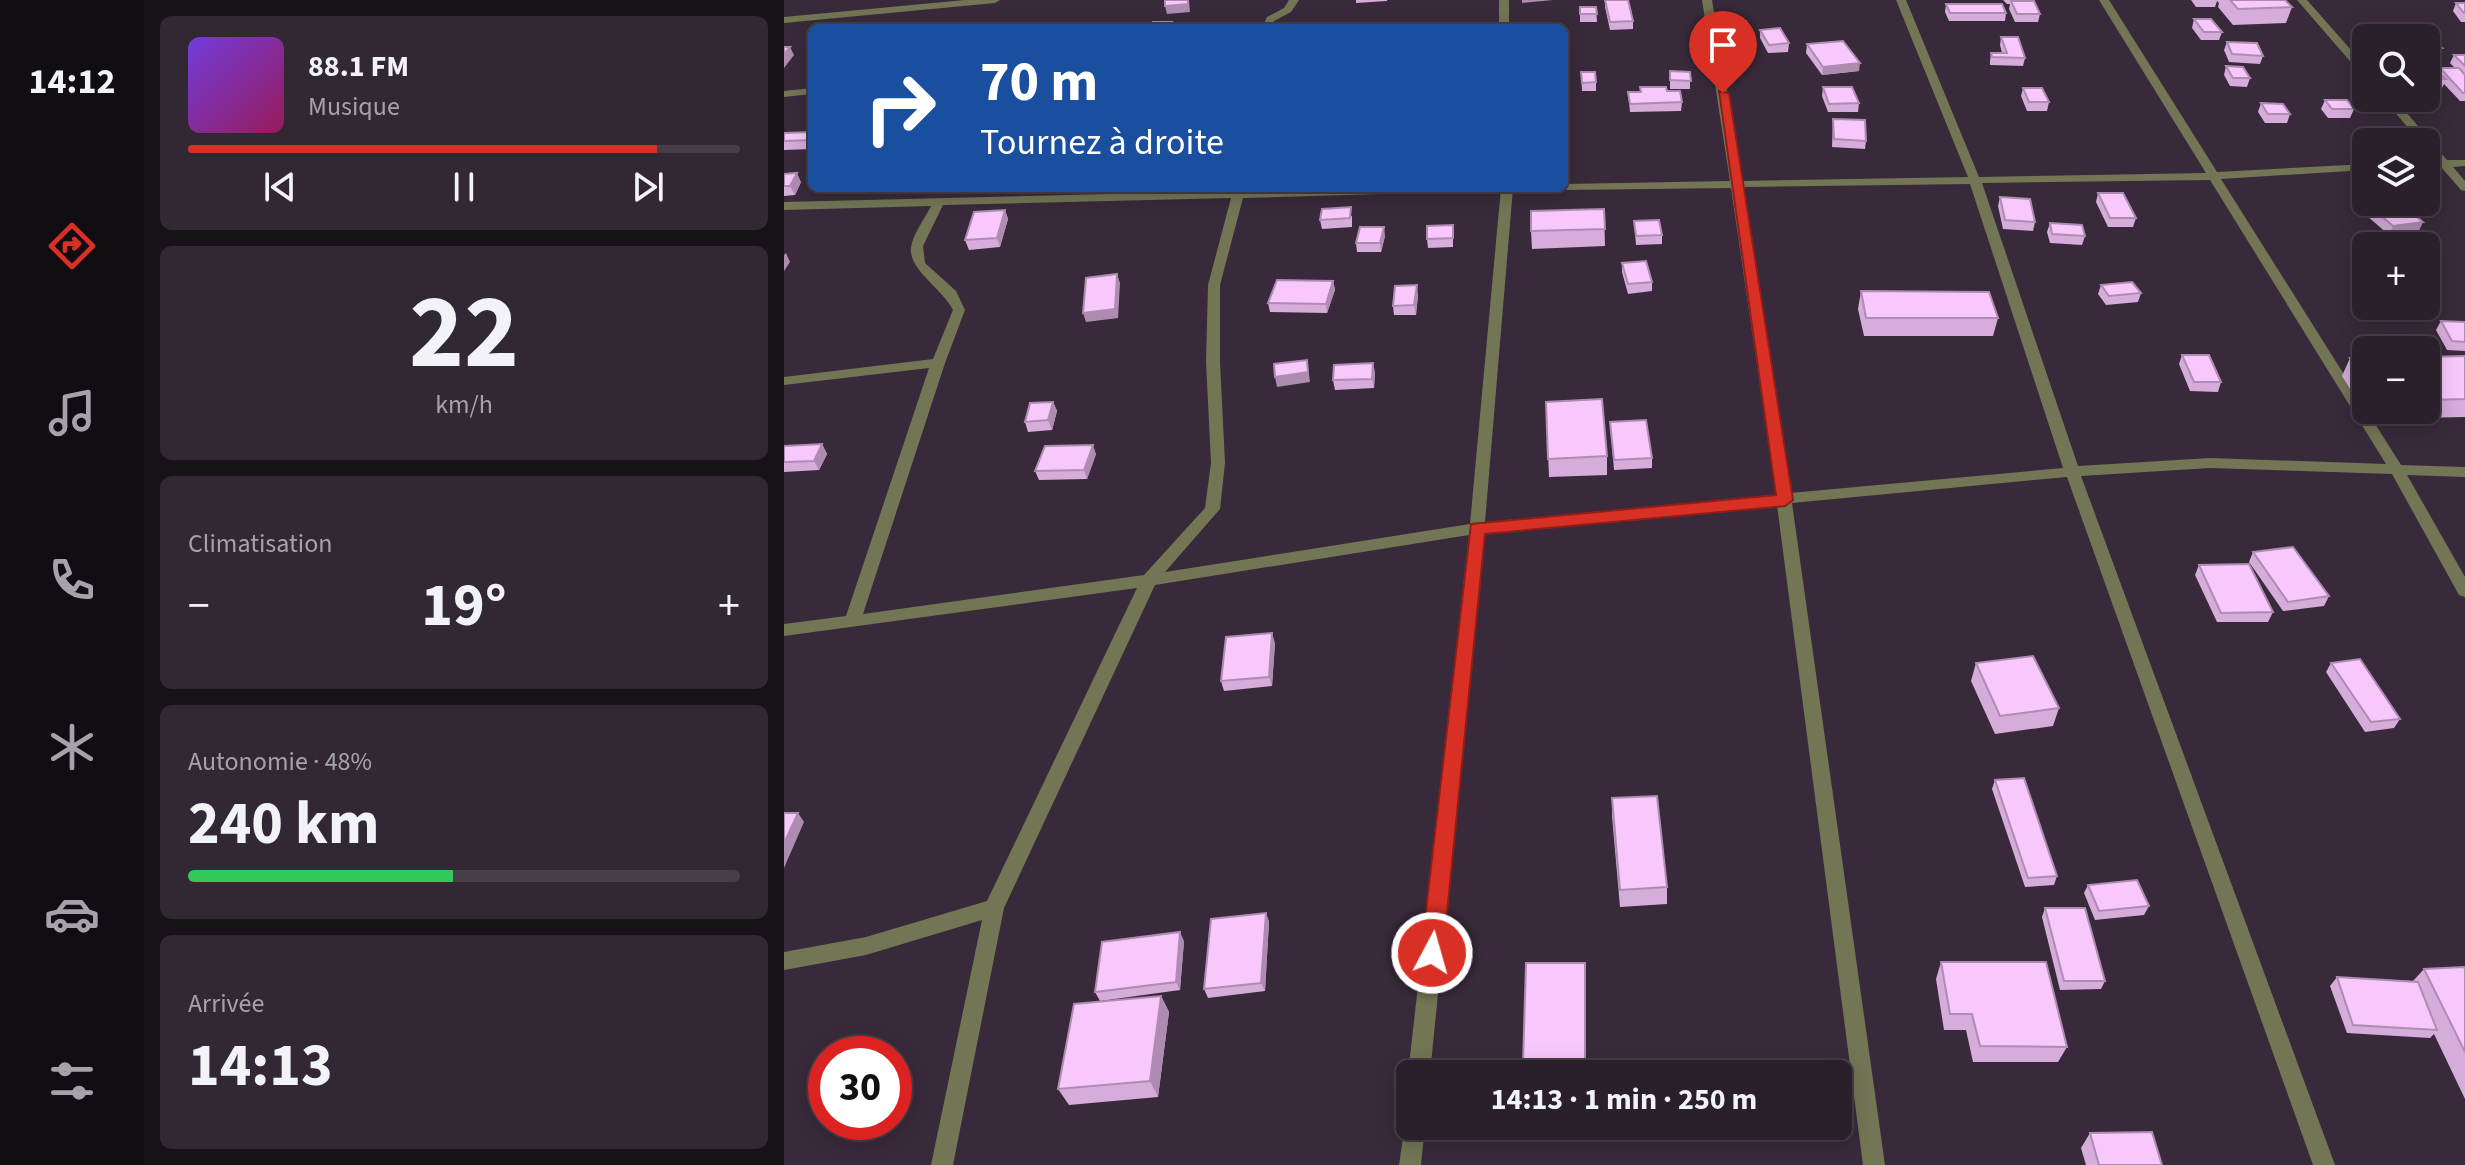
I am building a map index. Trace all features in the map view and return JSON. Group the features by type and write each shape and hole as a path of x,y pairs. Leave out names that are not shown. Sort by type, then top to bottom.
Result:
{"street":[{"path":"784,20 995,0"},
{"path":"1268,24 1270,19 1288,10 1294,0"},
{"path":"1504,0 1504,24"},
{"path":"1707,0 1739,187 1785,500 1874,1165"},
{"path":"1901,0 1975,180 2072,472 2324,1165"},
{"path":"2104,0 2396,469 2465,591"},
{"path":"2302,0 2352,57"},
{"path":"784,94 808,91"},
{"path":"2400,112 2465,188"},
{"path":"2440,163 2465,163"},
{"path":"1568,187 1739,187 2214,176 2352,168"},
{"path":"784,206 1209,192"},
{"path":"942,1165 994,908 1149,580 1212,509 1218,463 1213,362 1214,285 1239,192"},
{"path":"1420,1060 1477,528 1507,192"},
{"path":"852,621 938,363 959,310 951,294 919,264 917,246 939,201"},
{"path":"784,381 938,363"},
{"path":"784,630 1149,580 1477,528 2072,472 2210,463 2465,472"},
{"path":"784,961 866,946 994,908"},
{"path":"1410,1165 1413,1140"}],"building":[{"path":"1165,0 1188,0 1188,4 1165,6"},
{"path":"1605,0 1628,0 1633,21 1610,22"},
{"path":"2230,0 2285,0 2292,7 2238,9"},
{"path":"2011,1 2034,1 2040,14 2017,14"},
{"path":"2456,3 2465,3 2465,13 2464,13"},
{"path":"1946,4 2002,4 2006,13 1950,13"},
{"path":"1580,7 1596,7 1597,14 1580,14"},
{"path":"2194,19 2211,19 2222,32 2204,32"},
{"path":"1746,21 1752,34 1722,35 1717,22"},
{"path":"1780,28 1789,43 1769,45 1760,30"},
{"path":"2001,37 2018,37 2025,58 1992,57 1991,53 2007,53"},
{"path":"1843,41 1860,63 1823,67 1807,44"},
{"path":"2227,42 2257,43 2263,56 2232,54"},
{"path":"2454,55 2465,55 2465,66"},
{"path":"2226,66 2243,67 2250,78 2233,78"},
{"path":"2440,68 2459,68 2465,75 2463,93"},
{"path":"1670,71 1690,72 1691,81 1670,80"},
{"path":"1581,72 1595,72 1596,82 1582,83"},
{"path":"1640,87 1666,87 1667,91 1680,91 1682,102 1630,104 1628,92 1641,92"},
{"path":"1823,87 1852,87 1859,103 1829,104"},
{"path":"2023,88 2042,88 2049,102 2029,102"},
{"path":"2325,100 2347,100 2352,106 2352,109 2332,109"},
{"path":"2261,103 2283,104 2290,114 2268,114"},
{"path":"1833,119 1865,120 1866,141 1834,139"},
{"path":"808,132 808,140 784,141 785,133"},
{"path":"797,173 790,186 784,186 784,174"},
{"path":"2098,193 2123,193 2136,218 2110,218"},
{"path":"2000,197 2030,199 2035,222 2005,220"},
{"path":"1351,207 1350,218 1320,220 1322,209"},
{"path":"1604,209 1605,229 1531,231 1531,211"},
{"path":"1005,210 997,238 965,240 974,212"},
{"path":"2381,216 2416,216 2423,222 2393,226"},
{"path":"1659,220 1662,235 1636,236 1634,221"},
{"path":"2050,223 2082,225 2085,236 2052,234"},
{"path":"1453,225 1453,238 1427,239 1427,226"},
{"path":"1360,227 1384,227 1380,243 1356,243"},
{"path":"1646,261 1652,282 1628,284 1622,263"},
{"path":"1117,274 1115,309 1083,313 1086,278"},
{"path":"1277,280 1333,281 1326,304 1268,303"},
{"path":"2132,282 2141,293 2109,296 2101,285"},
{"path":"1417,285 1414,305 1393,306 1395,286"},
{"path":"1861,291 1989,292 1998,318 1866,318"},
{"path":"2441,321 2465,322 2465,342 2452,341"},
{"path":"2182,355 2209,355 2221,382 2194,382"},
{"path":"2465,356 2465,399 2440,400 2440,357"},
{"path":"1307,360 1308,372 1275,377 1274,364"},
{"path":"1373,363 1372,379 1333,380 1334,365"},
{"path":"1602,399 1607,456 1548,459 1546,402"},
{"path":"1053,402 1048,420 1025,422 1030,403"},
{"path":"1646,420 1652,458 1614,460 1610,422"},
{"path":"822,444 814,461 784,462 784,446"},
{"path":"1093,445 1084,470 1035,471 1045,446"},
{"path":"2293,547 2329,596 2288,602 2253,552"},
{"path":"2249,564 2273,612 2221,613 2199,565"},
{"path":"1272,633 1269,677 1221,681 1226,637"},
{"path":"2033,656 2059,708 2000,716 1976,663"},
{"path":"2360,659 2400,719 2371,722 2331,663"},
{"path":"2024,778 2057,876 2028,878 1995,780"},
{"path":"1657,796 1667,887 1620,890 1612,798"},
{"path":"784,813 798,813 784,843"},
{"path":"2137,880 2149,906 2099,911 2088,885"},
{"path":"2045,908 2085,908 2105,981 2064,981"},
{"path":"1266,913 1261,983 1204,989 1211,919"},
{"path":"1180,932 1176,982 1095,992 1102,942"},
{"path":"1941,962 2046,962 2067,1047 1980,1046 1972,1014 1950,1014"},
{"path":"1526,963 1585,963 1585,1060 1523,1060"},
{"path":"2424,969 2465,969 2465,1052"},
{"path":"2337,977 2418,982 2437,1030 2353,1025"},
{"path":"1161,996 1150,1081 1058,1089 1074,1004"},
{"path":"2152,1132 2162,1165 2099,1165 2090,1133"}],"route":[{"path":"1432,953 1477,528 1785,500 1723,93"}]}
